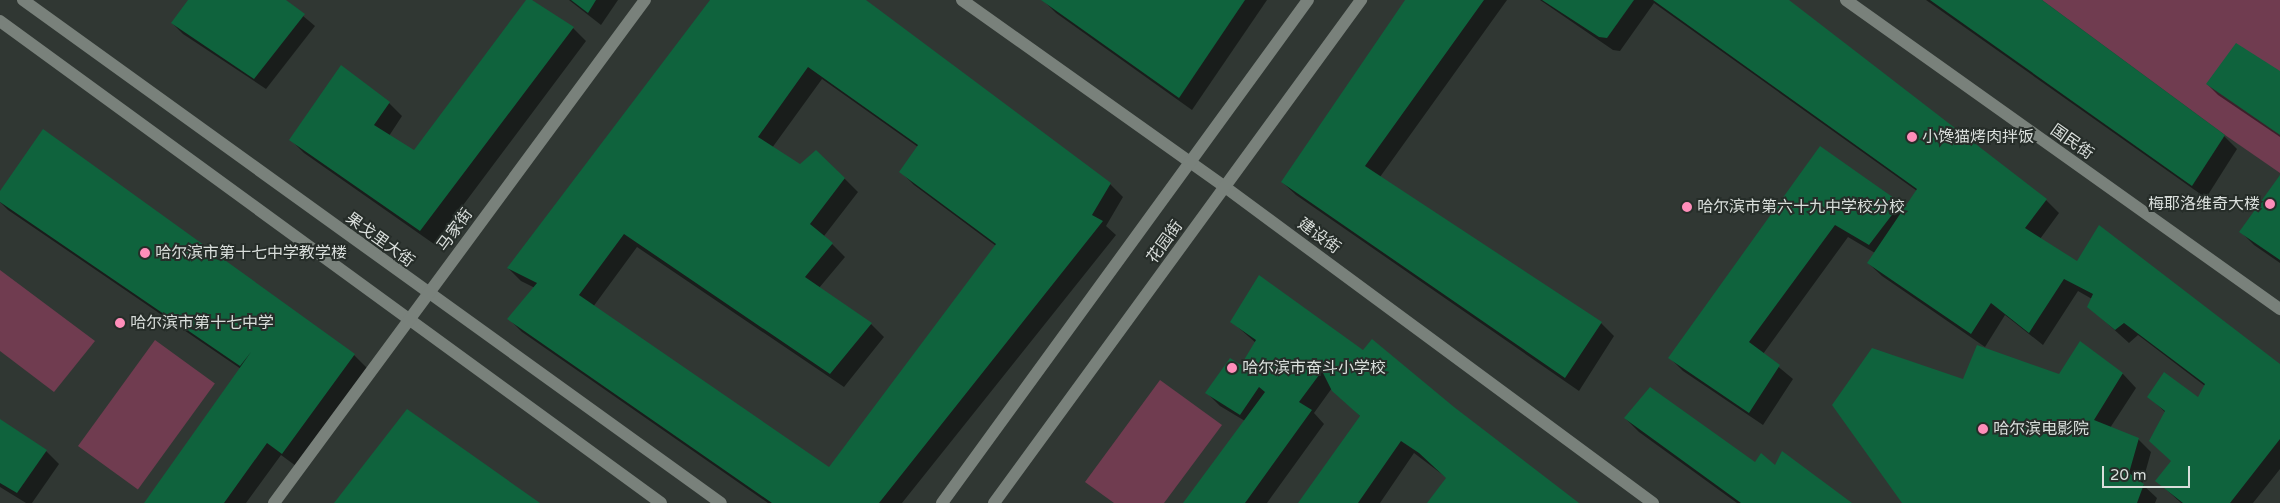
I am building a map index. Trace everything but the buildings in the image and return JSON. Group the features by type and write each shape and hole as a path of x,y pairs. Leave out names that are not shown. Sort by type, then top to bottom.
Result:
{"main road":[{"name":"果戈里大街","path":"23,0 428,294 721,503"},
{"name":"马家街","path":"274,503 645,0"},
{"name":"建设街","path":"962,0 1225,187 1653,503"},
{"name":"花园街","path":"942,503 1308,0"},
{"name":"花园街","path":"994,503 1361,0"},
{"name":"国民街","path":"1846,0 2280,309"},
{"path":"0,21 661,503"}],"shaded area":[{"path":"2042,0 2280,0 2280,173 2225,135"},
{"path":"0,270 95,341 54,392 0,351"},
{"path":"155,340 215,383 138,489 78,446"},
{"path":"1160,380 1222,425 1164,503 1114,503 1085,482"}],"place":[{"name":"小馋猫烤肉拌饭","path":"1912,137"},
{"name":"梅耶洛维奇大楼","path":"2270,204"},
{"name":"哈尔滨市第六十九中学校分校","path":"1687,207"},
{"name":"哈尔滨市第十七中学教学楼","path":"145,253"},
{"name":"哈尔滨市第十七中学","path":"120,323"},
{"name":"哈尔滨市奋斗小学校","path":"1232,368"},
{"name":"哈尔滨电影院","path":"1983,429"}]}
